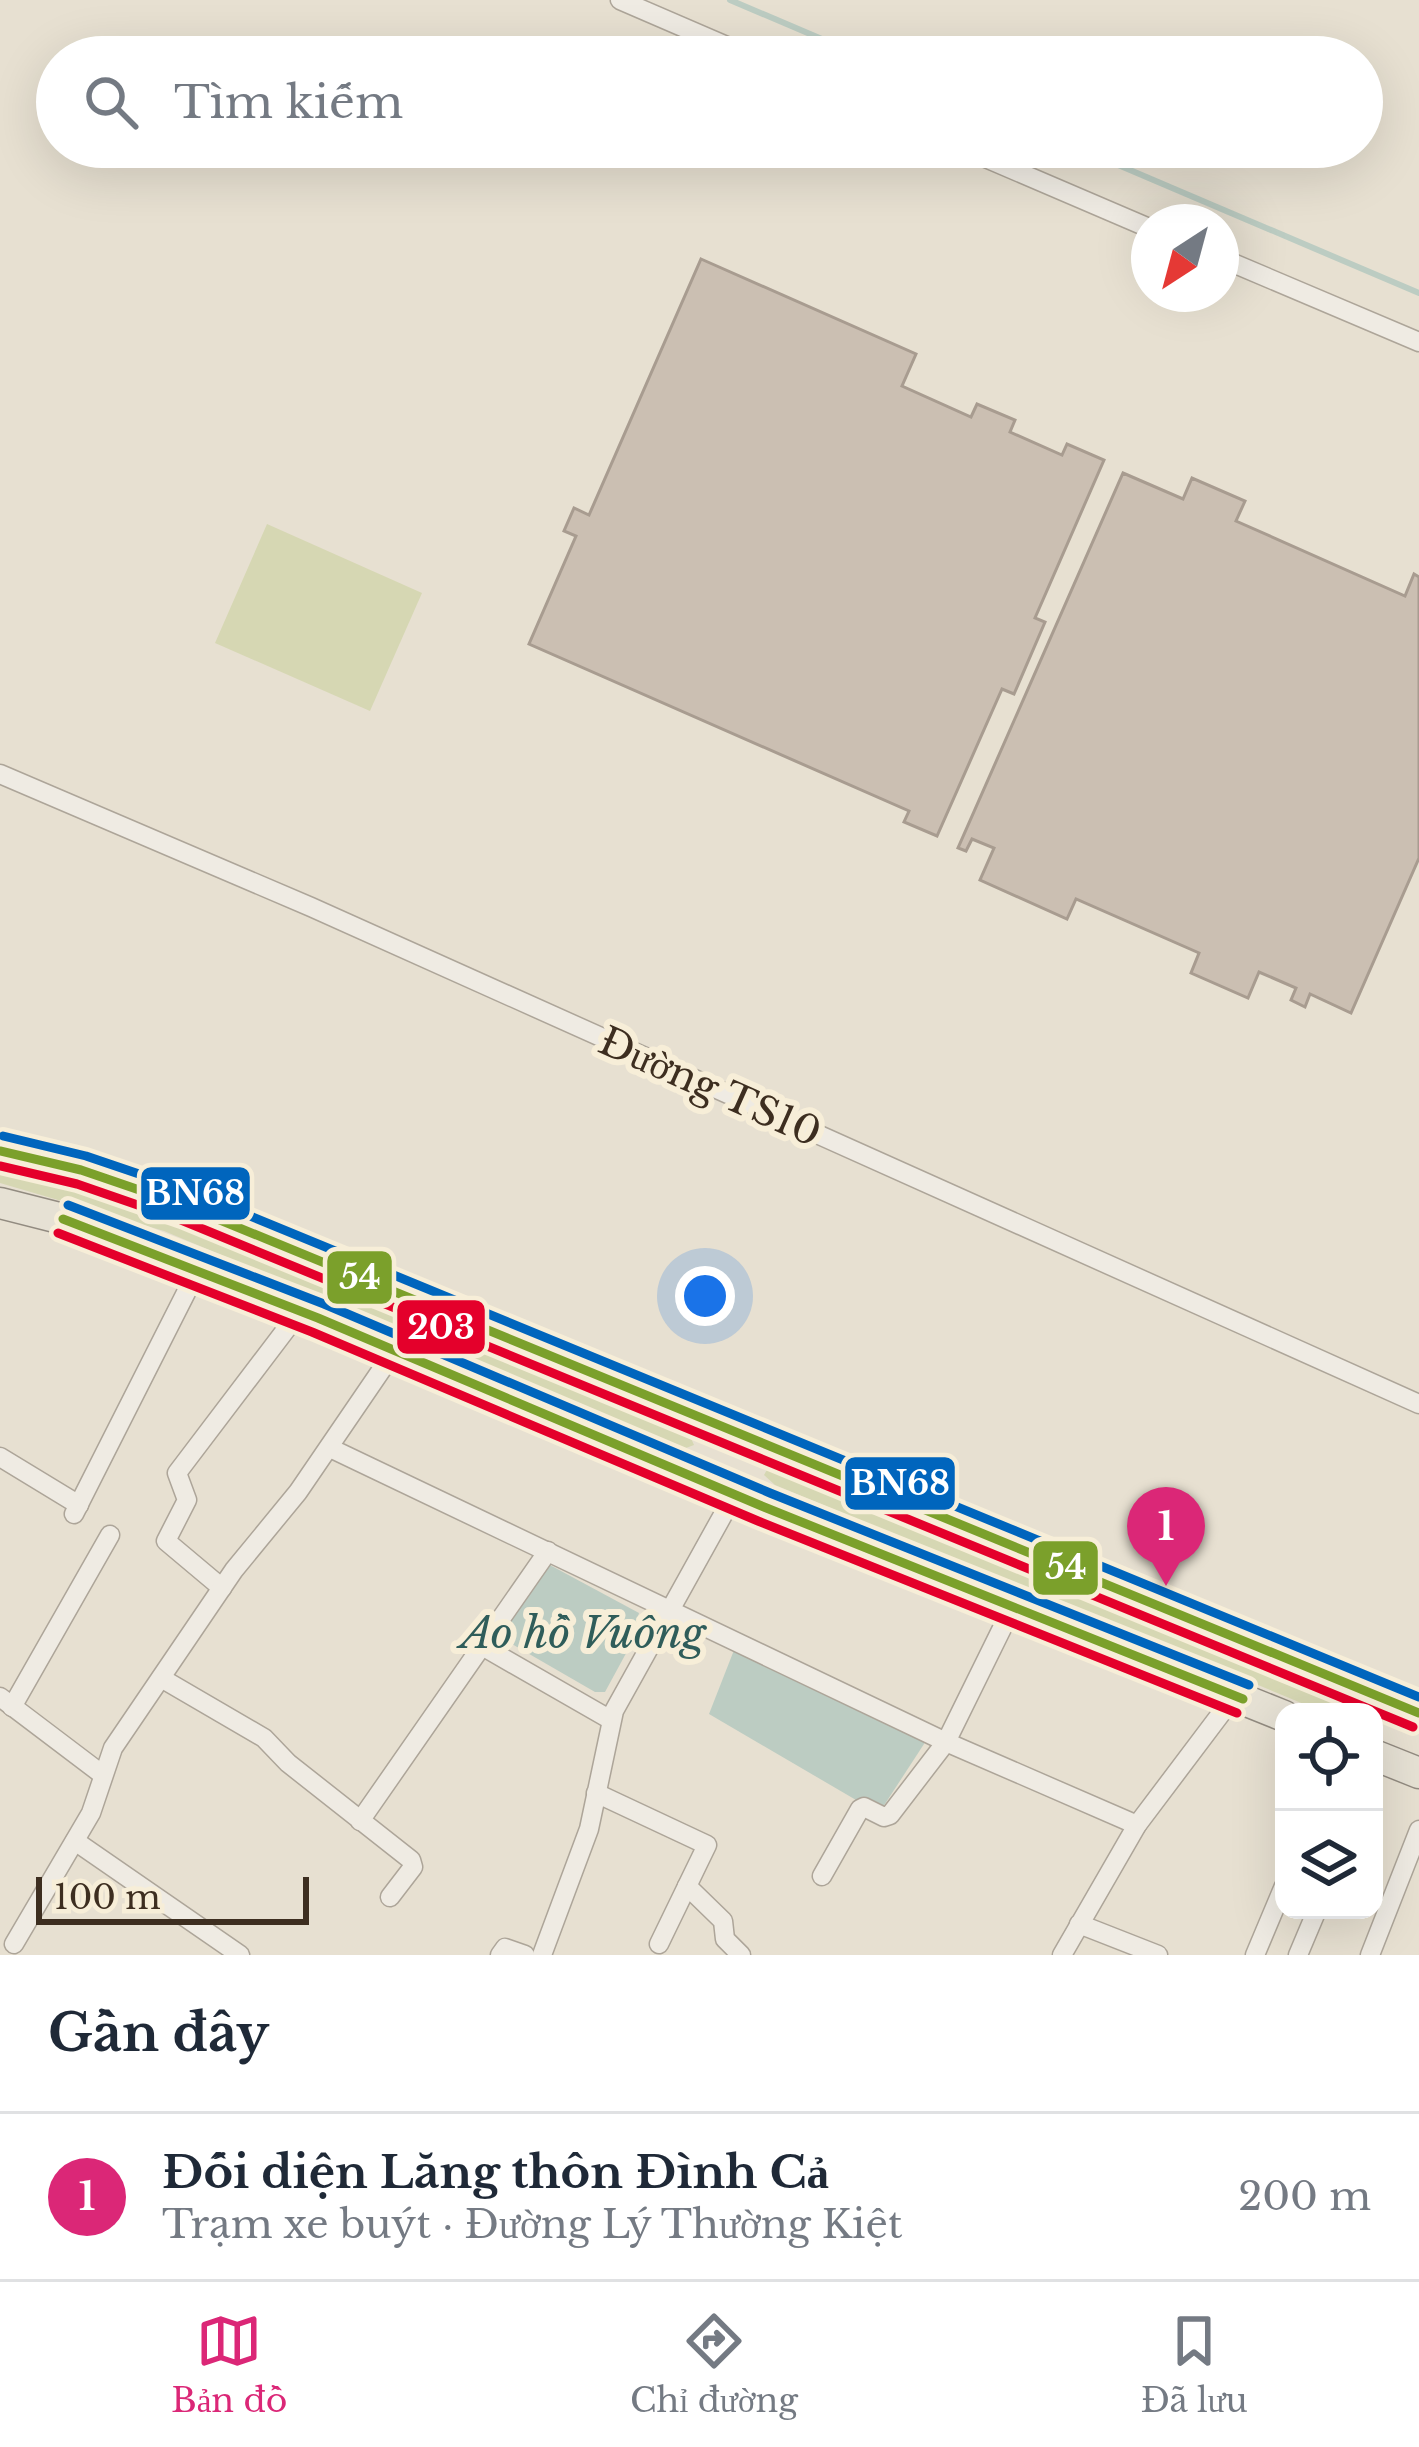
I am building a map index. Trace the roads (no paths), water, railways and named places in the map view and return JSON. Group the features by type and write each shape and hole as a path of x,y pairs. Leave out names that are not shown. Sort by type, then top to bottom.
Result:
{"main road":[{"path":"0,1150 81,1170 186,1206 1419,1713"},
{"path":"1,1206 71,1221 198,1269 723,1490 1275,1712"},
{"path":"723,1490 734,1433"},
{"path":"1383,1762 1419,1773"}],"street":[{"path":"620,0 703,36"},
{"path":"1009,168 1131,220"},
{"path":"1239,266 1419,342"},
{"name":"Đường TS10","path":"0,774 310,907 1419,1404"},
{"path":"0,1457 76,1510 198,1269"},
{"path":"222,1588 166,1541 187,1500 177,1473 300,1311"},
{"path":"14,1944 91,1813 113,1748 222,1588 330,1448 395,1350"},
{"path":"330,1448 946,1742 1137,1826"},
{"path":"542,1955 589,1829 611,1720 723,1490"},
{"path":"103,1774 6,1702 110,1535"},
{"path":"359,1821 548,1550"},
{"path":"822,1876 860,1809 890,1815 946,1742 1012,1608"},
{"path":"482,1646 611,1720"},
{"path":"161,1678 264,1738 288,1763 411,1860 413,1867 390,1897"},
{"path":"1062,1955 1137,1826 1235,1695"},
{"path":"596,1793 706,1845 659,1943"},
{"path":"1370,1955 1419,1830"},
{"path":"75,1840 240,1955"},
{"path":"687,1886 723,1921 725,1939 741,1955"},
{"path":"1255,1955 1275,1907"},
{"path":"1298,1955 1313,1919"},
{"path":"1078,1924 1158,1955"},
{"path":"500,1955 506,1948 525,1955"}],"water":[{"name":"Ao hồ Vuông","path":"548,1564 639,1613 630,1646 605,1692 595,1692 500,1637"},
{"path":"736,1645 928,1731 881,1810 868,1807 709,1714"}],"waterway":[{"path":"730,0 815,36"},
{"path":"1125,168 1419,293"}],"place":[{"name":"Đối diện Lăng thôn Đình Cả","path":"1166,1586"}]}
